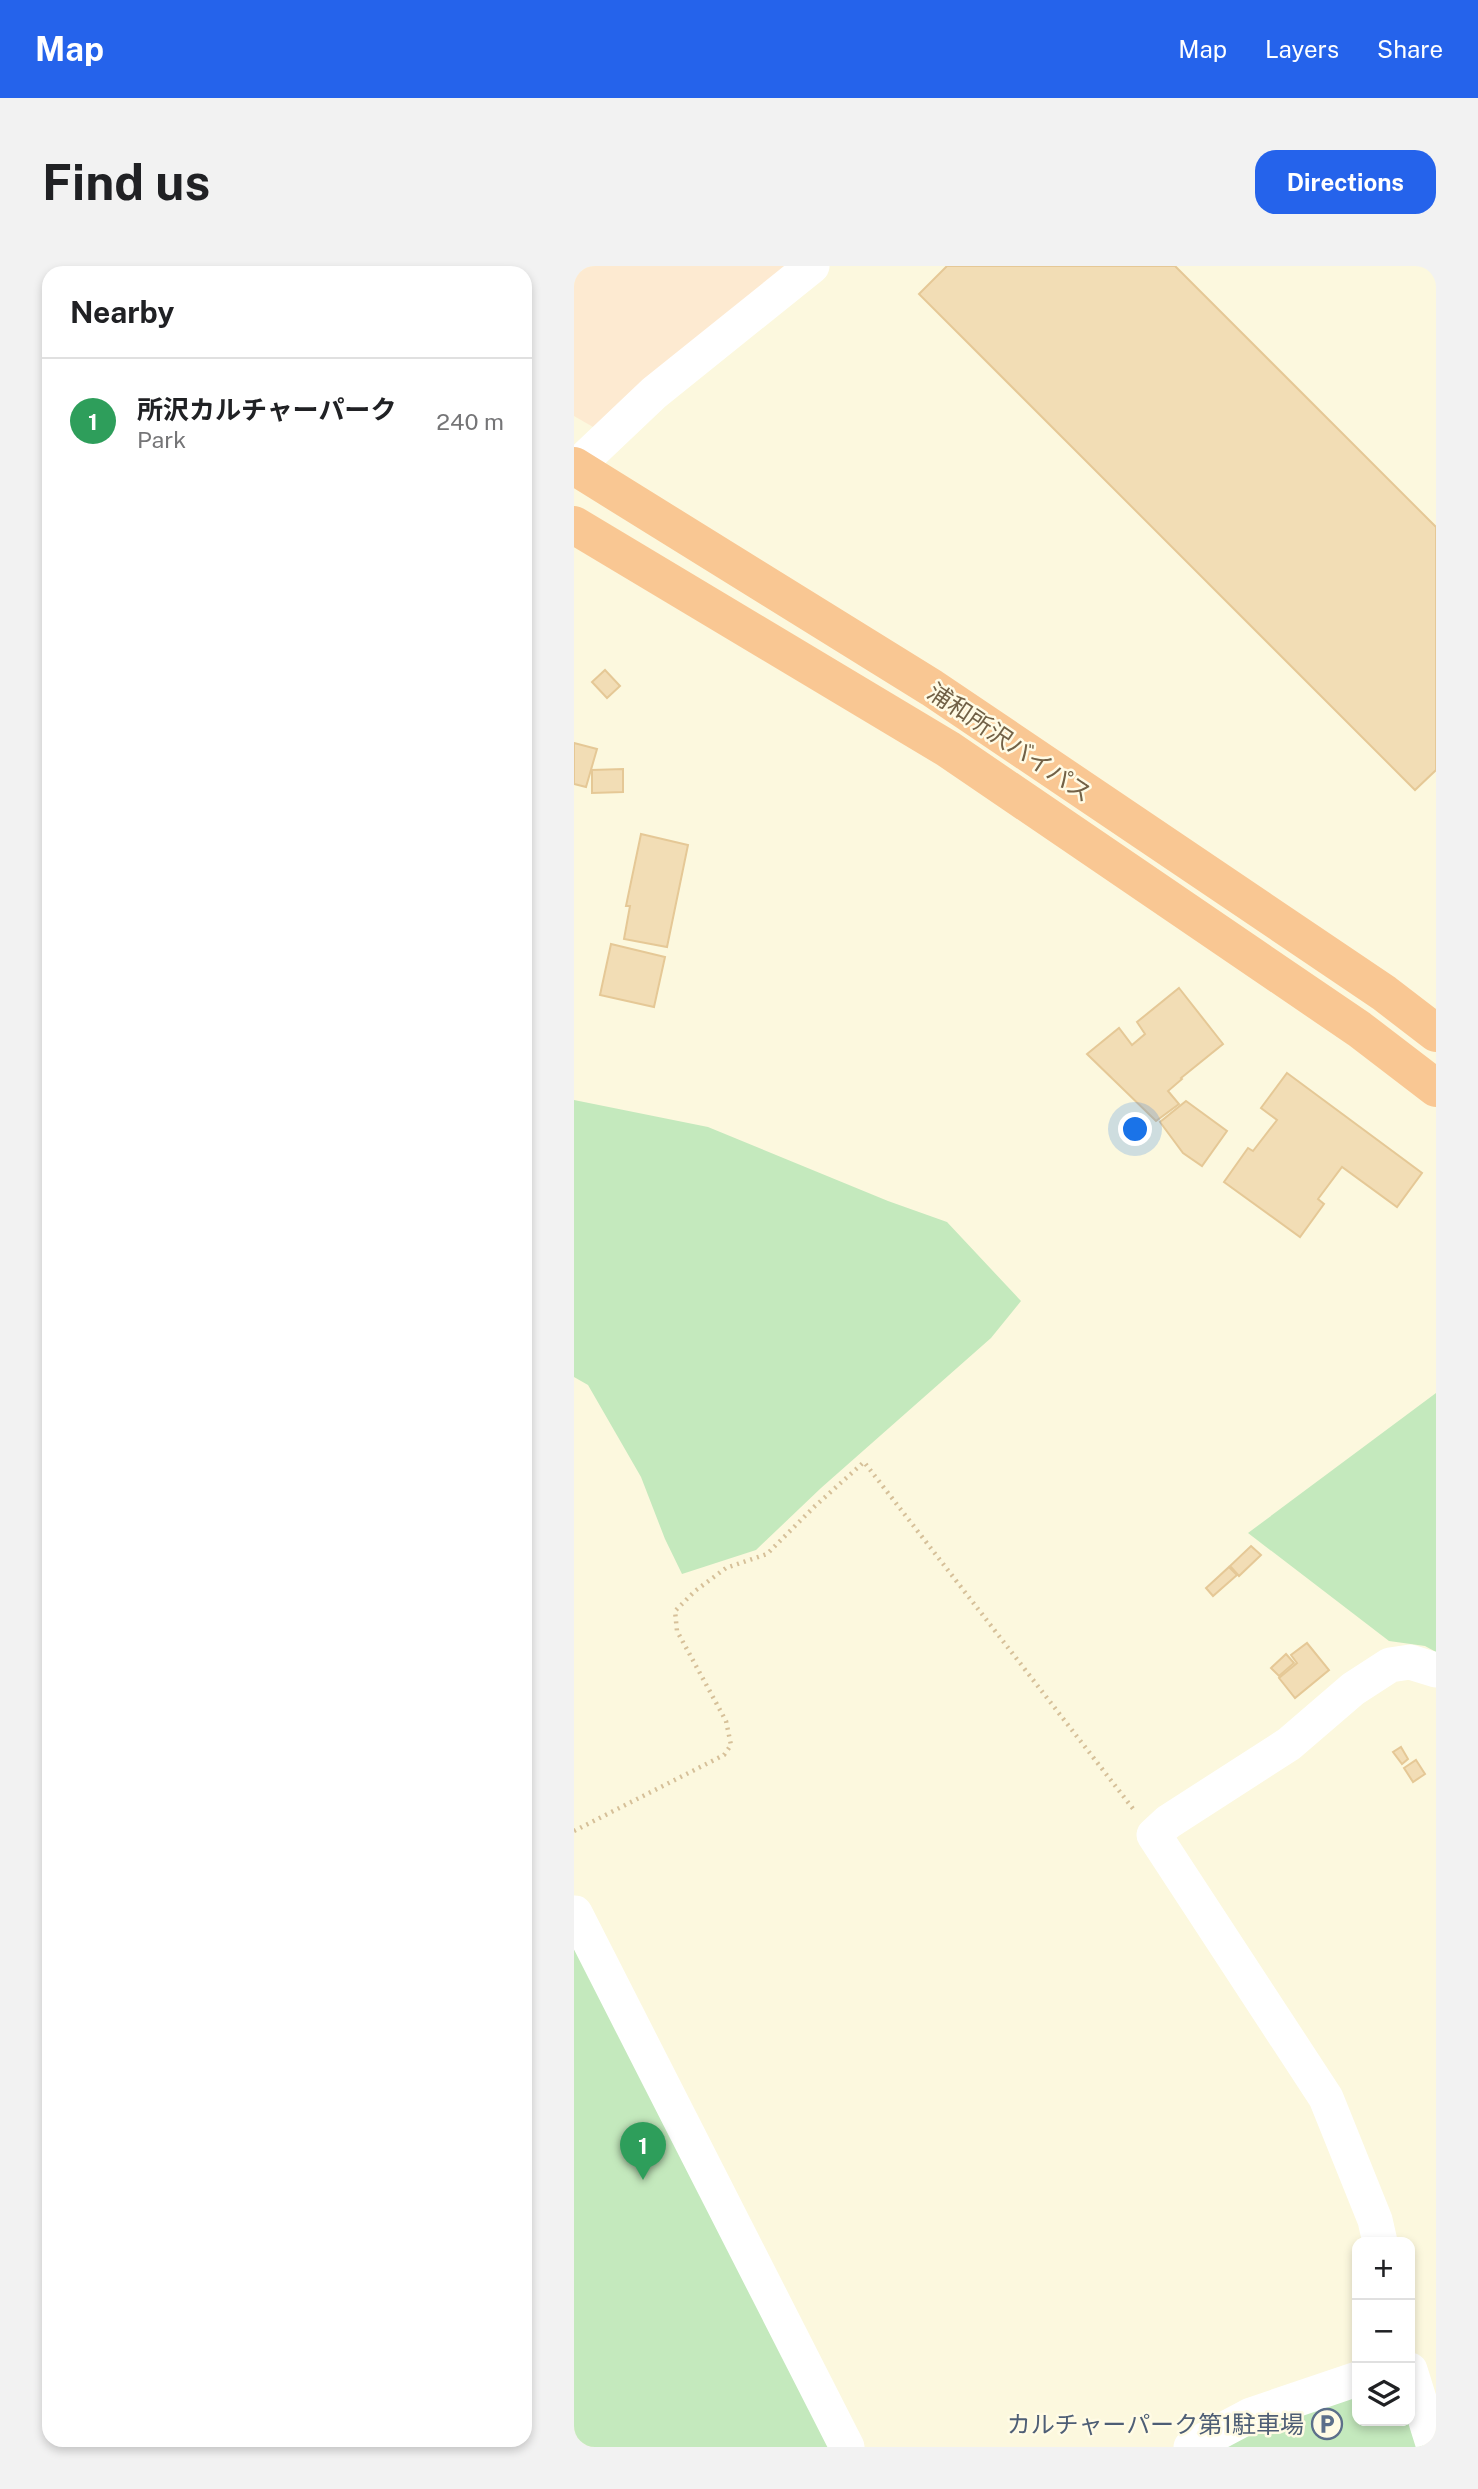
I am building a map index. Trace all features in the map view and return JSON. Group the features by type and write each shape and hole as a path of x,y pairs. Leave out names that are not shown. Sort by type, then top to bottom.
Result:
{"highway":[{"name":"浦和所沢バイパス","path":"575,467 932,688 1384,993 1436,1033"},
{"name":"浦和所沢バイパス","path":"574,525 948,749 1359,1029 1436,1088"}],"street":[{"path":"575,467 653,393 812,266"},
{"path":"1379,2237 1375,2220 1326,2098 1154,1835 1168,1822 1289,1744 1353,1689 1390,1665 1410,1662 1436,1670"},
{"path":"575,1913 847,2447"},
{"path":"1191,2447 1251,2415 1352,2381"},
{"path":"1415,2387 1434,2447"}],"path":[{"path":"574,1831 724,1755 731,1745 726,1721 677,1631 675,1612 695,1591 726,1568 767,1554 864,1462 1154,1835"}],"shaded area":[{"path":"574,266 800,266 600,431 574,416"}],"green space":[{"path":"574,1100 708,1127 888,1201 947,1222 1021,1301 991,1338 821,1488 756,1550 682,1574 641,1477 588,1385 574,1377"},
{"path":"1436,1393 1436,1652 1425,1646 1389,1641 1248,1533"},
{"path":"574,1911 847,2447 574,2447"},
{"path":"1352,2393 1352,2426 1413,2426 1424,2447 1217,2447"}],"building":[{"path":"947,266 1175,266 1436,527 1436,770 1415,790 919,294"},
{"path":"605,670 620,686 607,698 592,682"},
{"path":"574,743 597,749 586,787 574,784"},
{"path":"623,769 623,792 592,793 592,770"},
{"path":"641,834 688,845 667,947 624,939 630,906 626,906"},
{"path":"611,944 665,957 654,1007 600,995"},
{"path":"1179,988 1223,1044 1168,1091 1179,1104 1156,1121 1087,1054 1119,1028 1132,1045 1145,1034 1137,1022"},
{"path":"1287,1073 1422,1173 1397,1207 1342,1167 1318,1199 1324,1204 1300,1237 1224,1182 1248,1148 1253,1151 1277,1120 1261,1108"},
{"path":"1186,1101 1227,1131 1202,1166 1183,1153 1160,1122"},
{"path":"1251,1546 1261,1555 1239,1576 1230,1566"},
{"path":"1229,1567 1237,1575 1213,1596 1206,1588"},
{"path":"1307,1643 1329,1670 1295,1698 1279,1678 1297,1663 1291,1655"},
{"path":"1286,1654 1294,1663 1279,1676 1271,1668"},
{"path":"1401,1747 1408,1759 1402,1764 1393,1752"},
{"path":"1416,1760 1425,1774 1413,1782 1404,1768"}],"place":[{"name":"所沢カルチャーパーク","path":"643,2180"},
{"name":"カルチャーパーク第1駐車場","path":"1327,2424"}]}
